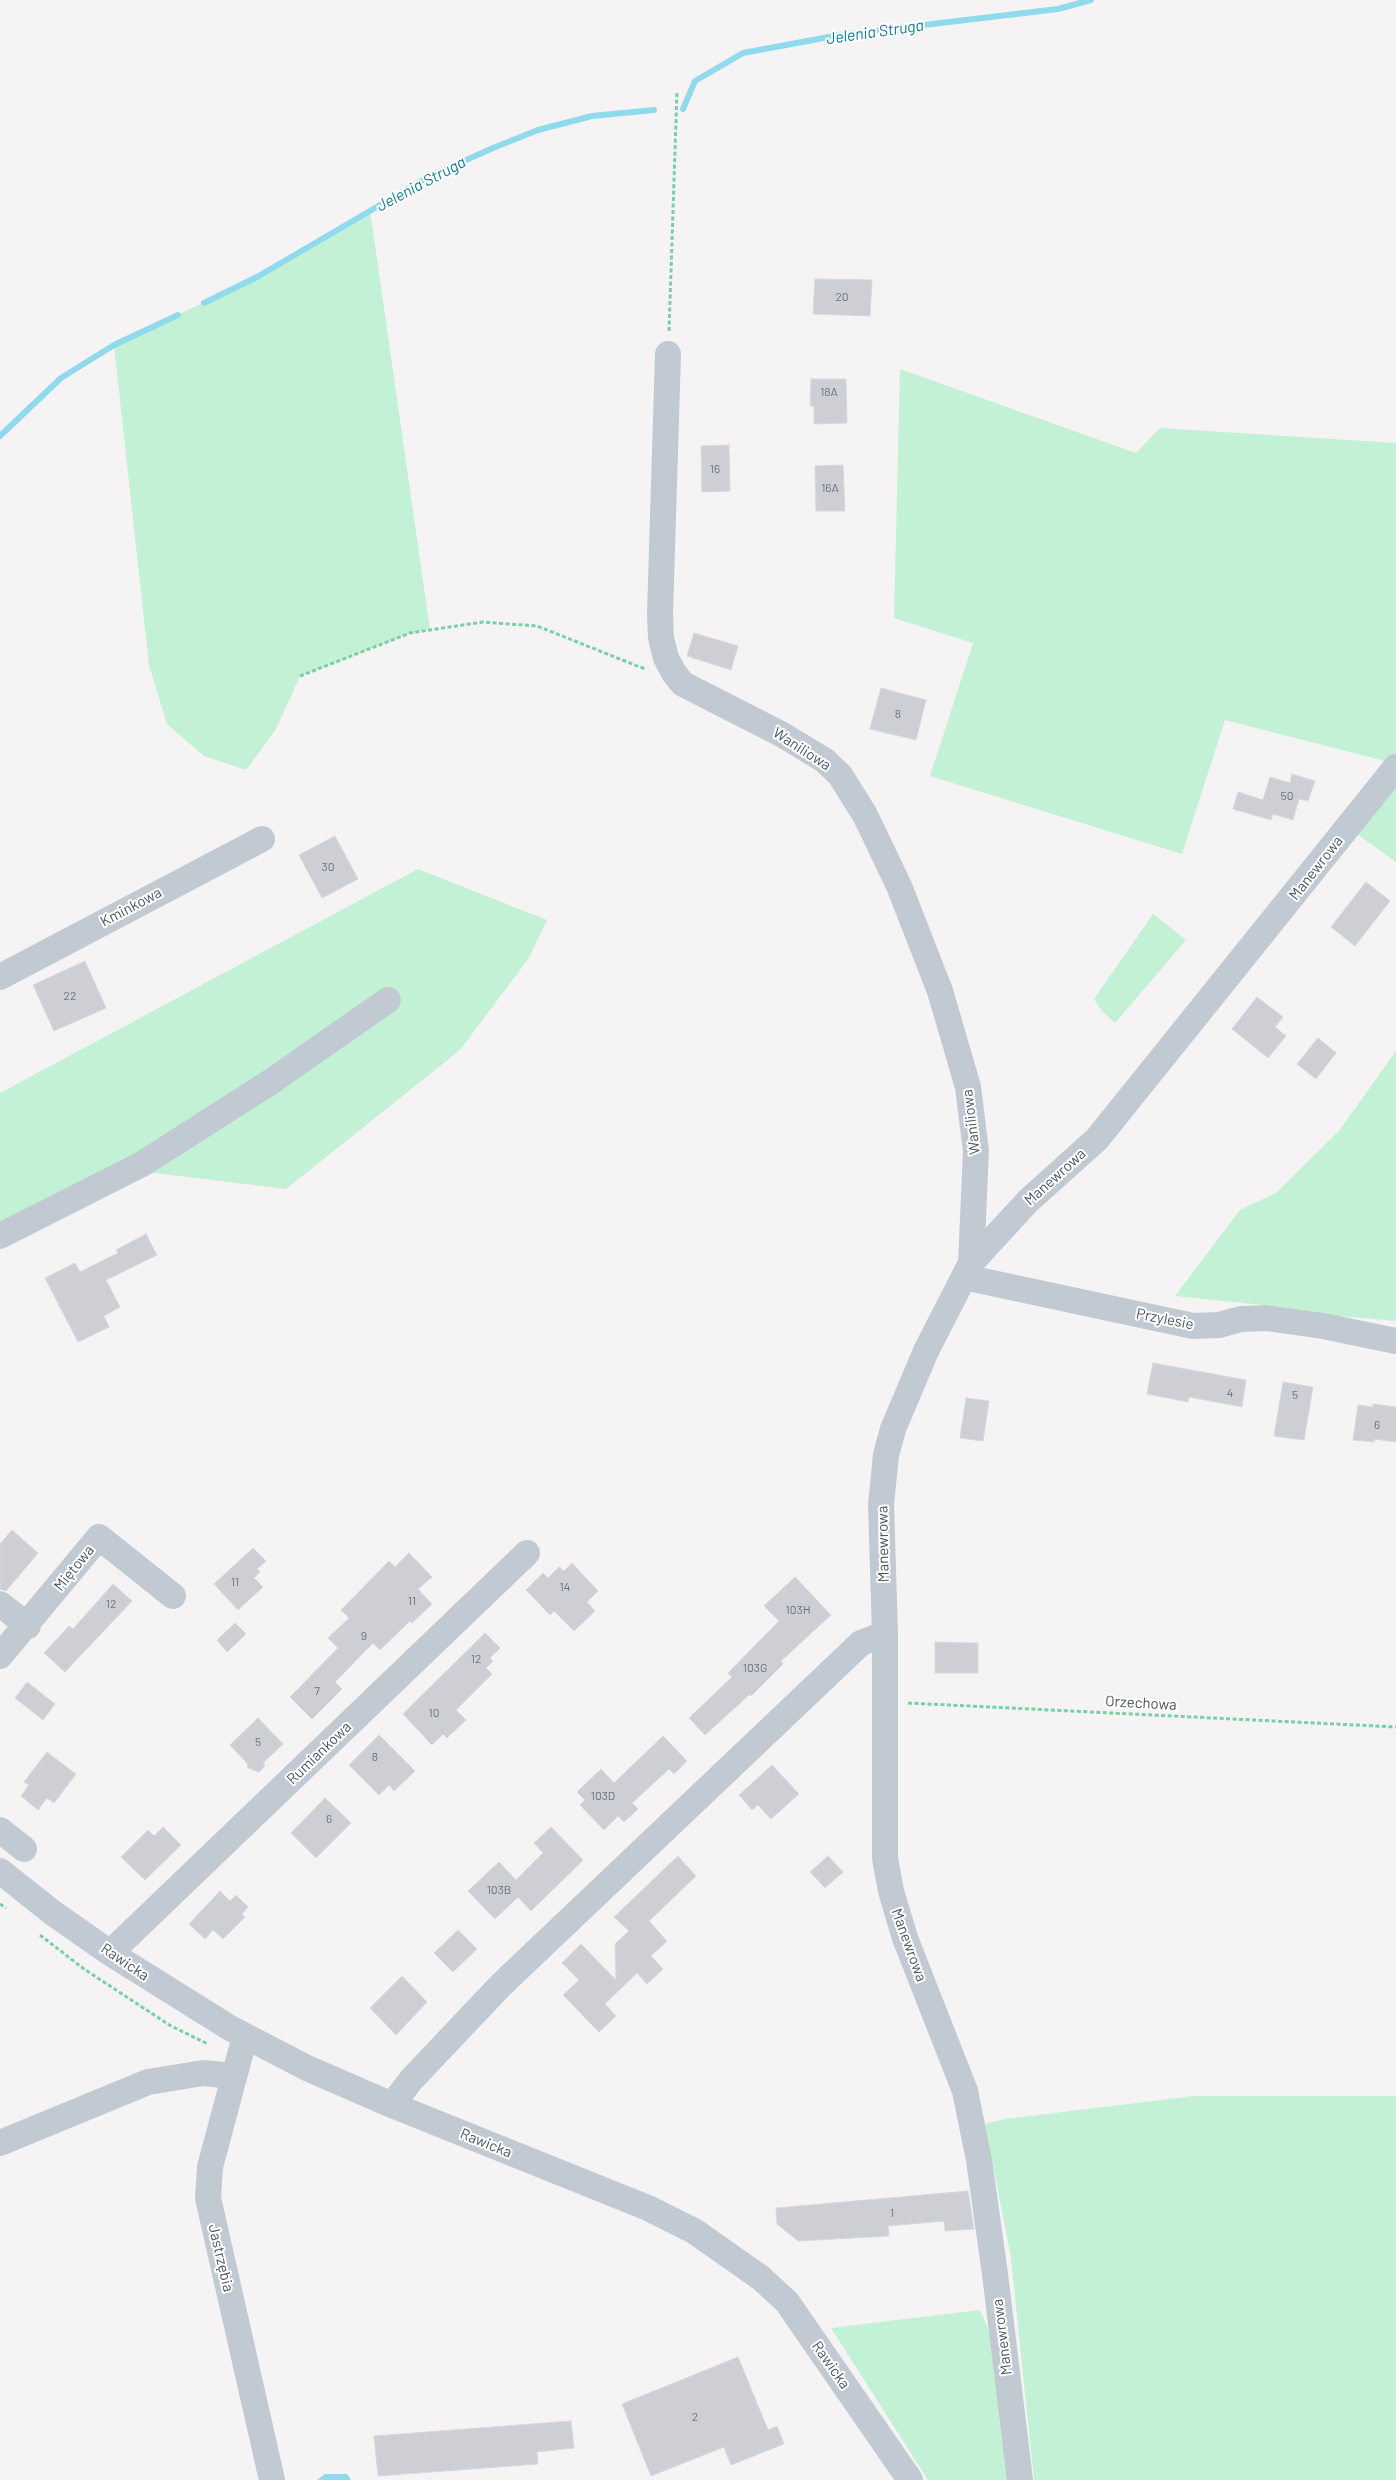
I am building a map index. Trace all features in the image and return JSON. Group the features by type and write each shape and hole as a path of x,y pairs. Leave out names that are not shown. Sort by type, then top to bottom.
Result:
{"street":[{"name":"Waniliowa","path":"668,354 660,614 661,638 666,658 674,673 683,684 781,734 824,760 840,775 854,793 865,815 899,886 940,991 968,1087 976,1151 968,1270"},
{"name":"Manewrowa","path":"1020,2480 994,2264 965,2091 905,1938 889,1884 884,1842 885,1634 881,1504 886,1455 893,1429 926,1351 968,1270 1028,1201 1097,1139 1396,767"},
{"name":"Kminkowa","path":"0,977 262,839"},
{"path":"0,1236 142,1164 268,1083 388,1000"},
{"name":"Przylesie","path":"968,1270 1193,1326 1219,1325 1241,1319 1266,1318 1322,1326 1396,1341"},
{"name":"Miętowa","path":"0,1656 28,1626 99,1537 173,1596"},
{"name":"Rumiankowa","path":"110,1953 527,1552"},
{"path":"0,1604 28,1626"},
{"path":"392,2105 411,2080 501,1985 861,1644 885,1634"},
{"path":"0,1830 24,1849"},
{"name":"Rawicka","path":"0,1871 53,1913 110,1953 197,2009 239,2057 307,2068 392,2105 673,2219 761,2278 787,2302 910,2480"},
{"path":"0,2143 148,2082 203,2073 239,2057"},
{"name":"Jastrzębia","path":"239,2057 210,2166 208,2198 272,2480"}],"path":[{"path":"668,354 676,91"},
{"path":"300,676 410,633 483,622 537,626 646,669"},
{"name":"Orzechowa","path":"885,1702 1396,1727"},
{"path":"0,1904 7,1909"},
{"path":"36,1932 84,1969 171,2026 239,2057"}],"green space":[{"path":"370,210 430,630 410,633 300,676 276,729 246,770 204,756 167,724 149,665 114,345 257,277"},
{"path":"900,369 1136,453 1160,428 1396,443 1396,766 1381,760 1225,720 1182,854 930,776 973,643 894,618"},
{"path":"1396,784 1396,862 1357,834"},
{"path":"418,869 547,920 529,958 460,1050 286,1189 146,1172 0,1236 0,1093"},
{"path":"1153,914 1186,940 1115,1023 1102,1011 1094,999"},
{"path":"1396,1051 1396,1321 1315,1314 1282,1307 1175,1296 1240,1210 1276,1193 1339,1131"},
{"path":"1194,2096 1396,2096 1396,2480 1034,2480 1011,2258 985,2124 1005,2119"},
{"path":"980,2310 991,2336 1010,2480 928,2480 831,2328"}],"water":[{"path":"325,2474 347,2474 351,2480 317,2480"}],"building":[{"path":"815,279 872,280 870,316 813,314"},
{"path":"811,379 846,379 847,423 814,424 814,406 810,406"},
{"path":"729,445 730,491 702,492 701,446"},
{"path":"843,465 845,511 816,511 815,466"},
{"path":"694,633 738,646 731,670 687,656"},
{"path":"881,688 926,700 916,740 870,729"},
{"path":"1292,774 1315,781 1308,801 1299,799 1293,820 1273,814 1271,820 1233,809 1238,792 1263,800 1270,777 1290,783"},
{"path":"335,836 358,879 322,898 299,855"},
{"path":"1366,882 1390,901 1355,946 1331,927"},
{"path":"85,961 106,1008 54,1031 33,985"},
{"path":"1257,997 1283,1017 1275,1027 1286,1036 1268,1058 1232,1029"},
{"path":"1318,1038 1336,1053 1316,1079 1297,1064"},
{"path":"146,1234 157,1255 106,1280 120,1307 104,1316 109,1327 78,1342 45,1278 75,1263 80,1272 118,1253 116,1250"},
{"path":"1153,1363 1246,1380 1242,1407 1189,1397 1188,1402 1147,1394"},
{"path":"1283,1382 1313,1387 1304,1440 1274,1436"},
{"path":"966,1398 989,1401 983,1441 960,1438"},
{"path":"1373,1404 1396,1407 1396,1442 1375,1439 1374,1442 1353,1440 1358,1405 1373,1407"},
{"path":"12,1530 38,1553 6,1591 0,1589 0,1544"},
{"path":"253,1548 266,1561 257,1569 260,1572 254,1578 263,1587 238,1610 214,1584"},
{"path":"409,1553 432,1577 418,1589 432,1604 412,1623 410,1621 380,1650 373,1643 335,1682 342,1689 312,1719 290,1697 338,1648 328,1638 349,1618 341,1610 389,1561 395,1567"},
{"path":"572,1563 598,1591 587,1602 595,1611 574,1631 554,1611 550,1615 526,1590 543,1573 548,1578 559,1567 564,1571"},
{"path":"795,1577 831,1615 781,1661 783,1664 751,1696 750,1694 705,1735 689,1718 732,1677 728,1673 779,1621 764,1606"},
{"path":"113,1584 132,1601 65,1672 44,1653 69,1626 73,1629"},
{"path":"235,1623 246,1634 227,1652 217,1640"},
{"path":"485,1633 500,1648 490,1658 493,1661 486,1668 492,1674 456,1710 466,1720 447,1738 443,1734 432,1745 403,1714"},
{"path":"935,1642 978,1643 978,1673 935,1673"},
{"path":"27,1682 55,1704 43,1720 15,1698"},
{"path":"258,1718 283,1744 264,1762 264,1767 259,1772 248,1768 247,1763 230,1745"},
{"path":"379,1735 415,1771 394,1791 389,1785 379,1795 349,1765"},
{"path":"663,1736 687,1761 674,1774 669,1769 632,1803 638,1809 624,1822 618,1816 604,1830 580,1805 585,1800 577,1792 601,1769 614,1783"},
{"path":"47,1752 76,1774 54,1803 47,1798 38,1810 21,1796 29,1785 24,1782"},
{"path":"772,1765 799,1794 771,1819 758,1805 752,1810 739,1795"},
{"path":"325,1798 351,1823 316,1858 291,1833"},
{"path":"163,1827 181,1845 145,1880 121,1857 148,1830 154,1836"},
{"path":"551,1827 583,1860 531,1911 518,1897 495,1919 468,1891 499,1862 516,1880 543,1853 534,1843"},
{"path":"678,1856 696,1876 649,1921 667,1941 651,1956 663,1969 647,1984 637,1973 605,2004 616,2016 599,2032 563,1995 579,1980 562,1963 581,1944 616,1980 615,1944 629,1931 614,1917"},
{"path":"828,1856 843,1872 825,1888 810,1872"},
{"path":"220,1891 230,1901 236,1895 248,1907 242,1914 245,1917 223,1939 213,1930 205,1939 189,1924"},
{"path":"458,1930 477,1949 453,1972 434,1953"},
{"path":"402,1976 427,2002 396,2035 370,2008"},
{"path":"968,2191 974,2229 945,2231 944,2221 888,2226 889,2236 798,2241 777,2224 776,2208"},
{"path":"738,2357 768,2430 777,2426 784,2444 731,2465 724,2447 651,2476 622,2404"},
{"path":"571,2421 574,2448 537,2452 538,2464 378,2476 374,2436"}],"waterway":[{"name":"Jelenia Struga","path":"683,109 695,81 743,53 840,35 1058,9 1091,0"},
{"name":"Jelenia Struga","path":"204,303 257,277 428,177 493,148 538,130 592,116 654,110"},
{"name":"Jelenia Struga","path":"0,436 61,378 114,345 178,315"}]}
